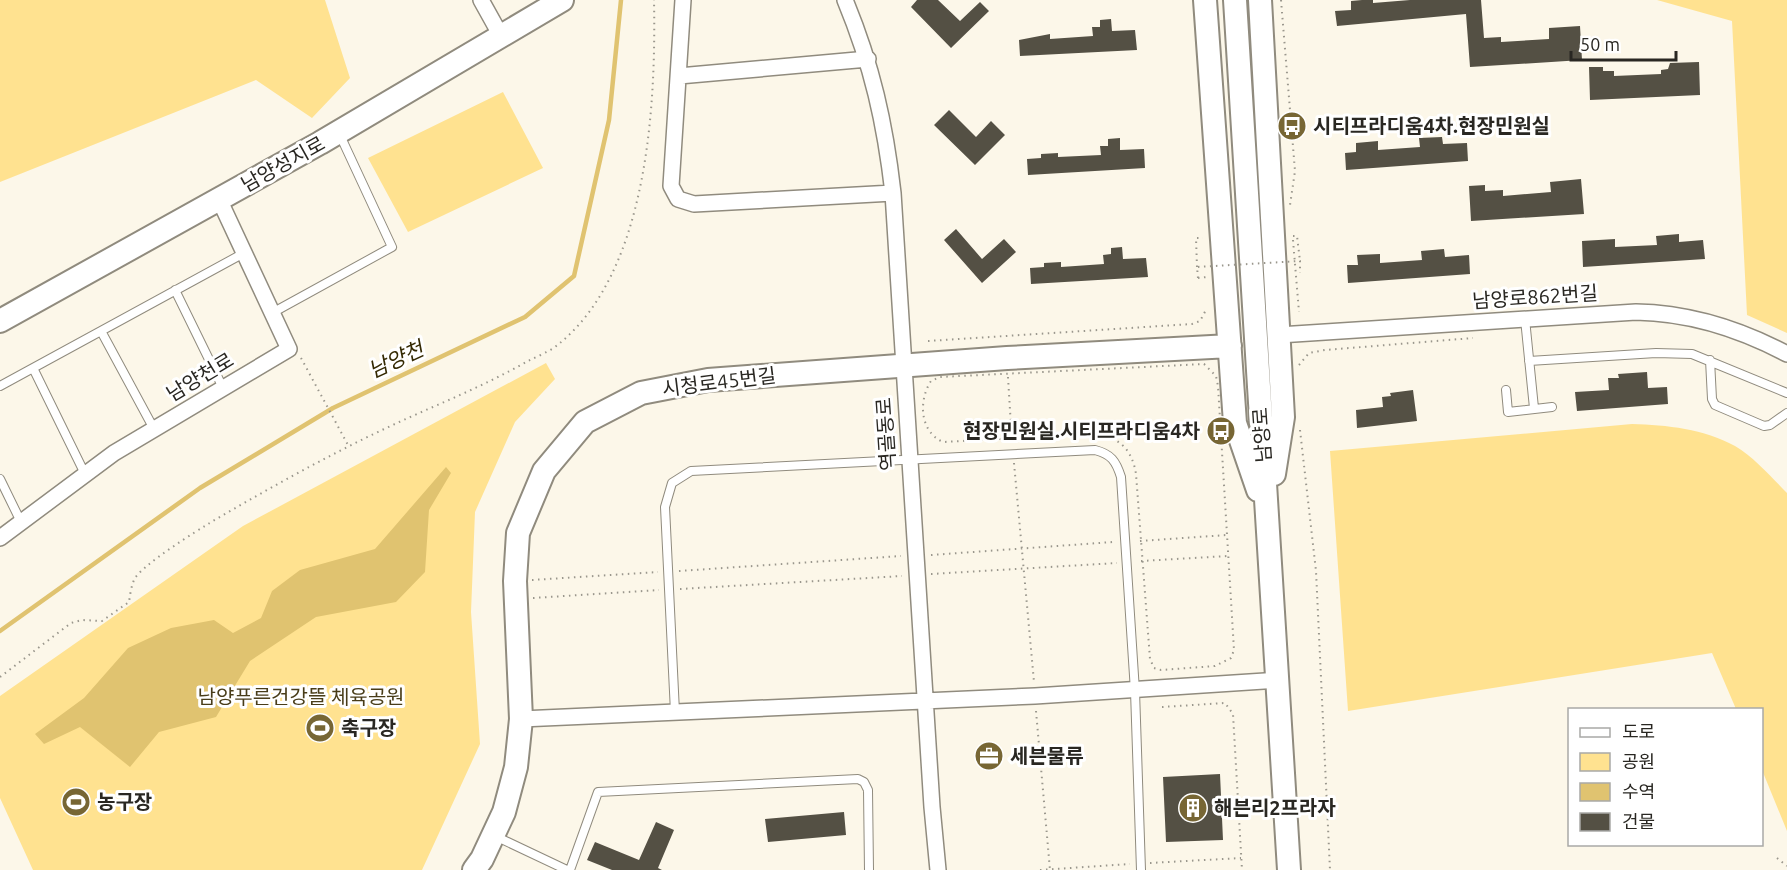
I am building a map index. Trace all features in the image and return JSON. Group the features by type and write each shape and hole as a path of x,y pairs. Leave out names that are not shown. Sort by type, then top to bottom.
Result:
{"main road":[{"path":"1205,0 1235,423 1267,517"},
{"name":"남양로","path":"1235,0 1289,870"},
{"path":"1260,0 1283,417 1267,517"},
{"name":"남양성지로","path":"0,321 339,132 560,1"},
{"name":"시청로45번길","path":"474,870 504,812 516,767 521,719 515,590 518,533 544,471 585,422 641,393 708,380 902,365 1230,346"}],"street":[{"path":"481,0 501,36"},
{"path":"684,0 671,186 678,199 694,204 893,193"},
{"name":"역골동로","path":"845,0 867,59 883,117 893,193 902,365 938,870"},
{"path":"679,76 867,59"},
{"name":"남양천로","path":"0,538 86,474 154,429 289,349 219,199"},
{"name":"남양로862번길","path":"1279,335 1525,319 1661,313 1706,321 1748,336 1787,354"},
{"path":"521,719 1135,691 1278,680"}],"lane":[{"path":"272,313 392,246 339,132"},
{"path":"0,386 244,253"},
{"path":"175,290 223,388"},
{"path":"1525,319 1534,408"},
{"path":"101,331 154,429"},
{"path":"1529,361 1656,353 1692,354 1787,393"},
{"path":"1710,360 1712,399 1715,405 1764,426 1770,425 1787,413"},
{"path":"33,368 86,474"},
{"path":"1506,390 1508,412 1552,407"},
{"path":"675,712 665,507 672,483 691,471 1095,450 1108,454 1118,466 1121,477 1135,691 1141,870"},
{"path":"0,479 21,522"},
{"path":"493,835 568,870 598,792 858,779 864,782 868,790 869,870"}],"path":[{"path":"0,677 71,623 82,620 102,621 120,609 129,602 134,579 145,568 203,527 281,481 349,446 501,376 560,344 593,305 615,271 635,211 650,121 655,59 654,0"},
{"path":"1281,0 1295,171 1290,207"},
{"path":"1292,226 1299,312"},
{"path":"1293,236 1298,236 1300,273 1296,273"},
{"path":"1205,248 1204,238 1196,238 1198,278 1207,277"},
{"path":"1206,258 1208,286"},
{"path":"1197,267 1299,261"},
{"path":"928,341 1192,324 1200,321 1209,303"},
{"path":"1297,368 1309,353 1325,350 1476,338"},
{"path":"302,359 349,446"},
{"path":"1008,374 1050,870"},
{"path":"1300,422 1316,571 1330,870"},
{"path":"515,590 668,571 1227,535"},
{"path":"515,590 669,590 1228,556"},
{"path":"1162,707 1226,703 1233,714 1242,870"},
{"path":"1777,858 1787,866"}],"green space":[{"path":"0,0 325,0 350,78 312,118 256,80 0,182"},
{"path":"1657,0 1787,0 1787,333 1747,315 1732,21"},
{"path":"503,92 543,168 408,232 368,158"},
{"name":"남양푸른건강뜰 체육공원","path":"546,363 555,379 515,422 475,512 471,612 480,744 422,870 33,870 0,798 0,696 243,526"},
{"path":"1632,424 1658,425 1698,432 1723,440 1749,456 1787,493 1787,831 1763,772 1763,708 1736,708 1712,653 1348,711 1330,451"}],"water":[{"path":"446,467 451,473 429,510 425,572 396,602 316,617 250,661 216,717 159,732 130,767 80,727 44,744 35,734 84,698 128,648 171,628 214,620 233,633 261,618 272,591 300,570 375,549"}],"building":[{"path":"917,0 938,0 960,21 980,2 989,11 951,48 911,7"},
{"path":"1373,0 1373,3 1410,0 1481,0 1484,38 1501,37 1501,42 1549,39 1549,28 1580,26 1582,60 1470,67 1466,14 1337,26 1335,11 1351,10 1351,1"},
{"path":"1111,19 1112,31 1135,30 1137,50 1020,56 1019,40 1050,34 1050,39 1093,36 1092,27 1100,27 1100,20"},
{"path":"1699,62 1700,95 1590,100 1589,67 1603,67 1603,71 1614,71 1614,76 1661,74 1661,70 1668,69 1670,63"},
{"path":"949,110 976,137 991,121 1005,135 975,165 934,125"},
{"path":"1442,137 1443,144 1467,143 1468,161 1346,170 1345,153 1356,152 1356,143 1378,141 1378,150 1420,147 1419,138"},
{"path":"1120,138 1120,150 1144,149 1145,168 1028,175 1027,159 1041,158 1041,154 1058,153 1058,157 1101,155 1100,146 1108,146 1108,139"},
{"path":"1581,179 1584,214 1471,221 1469,186 1485,185 1485,191 1503,190 1503,196 1551,192 1550,182"},
{"path":"956,229 982,259 1004,239 1016,252 982,283 944,240"},
{"path":"1679,234 1679,242 1703,240 1705,259 1583,267 1582,241 1615,239 1615,247 1657,245 1656,236"},
{"path":"1122,247 1123,259 1146,258 1148,277 1031,284 1030,268 1044,267 1044,263 1061,262 1061,267 1104,264 1103,255 1111,254 1111,248"},
{"path":"1444,249 1445,257 1469,255 1470,274 1348,283 1347,265 1358,265 1357,255 1380,254 1380,263 1422,260 1421,251"},
{"path":"1647,372 1648,388 1667,387 1668,404 1577,411 1575,392 1609,390 1608,378 1619,378 1618,374"},
{"path":"1413,390 1417,421 1357,428 1356,410 1383,407 1382,397 1391,396 1390,393"},
{"name":"해븐리2프라자","path":"1220,774 1223,840 1166,842 1163,777"},
{"path":"844,812 846,835 768,842 765,819"},
{"path":"656,822 674,830 658,868 662,870 612,870 587,860 595,842 639,860"}],"waterway":[{"name":"남양천","path":"0,631 200,488 333,408 525,317 574,276 609,120 621,0"}],"place":[{"name":"시티프라디움4차.현장민원실","path":"1292,126"},
{"name":"현장민원실.시티프라디움4차","path":"1221,431"},
{"name":"축구장","path":"320,728"},
{"name":"세븐물류","path":"989,756"},
{"name":"농구장","path":"76,802"},
{"name":"해븐리2프라자","path":"1193,808"}]}
